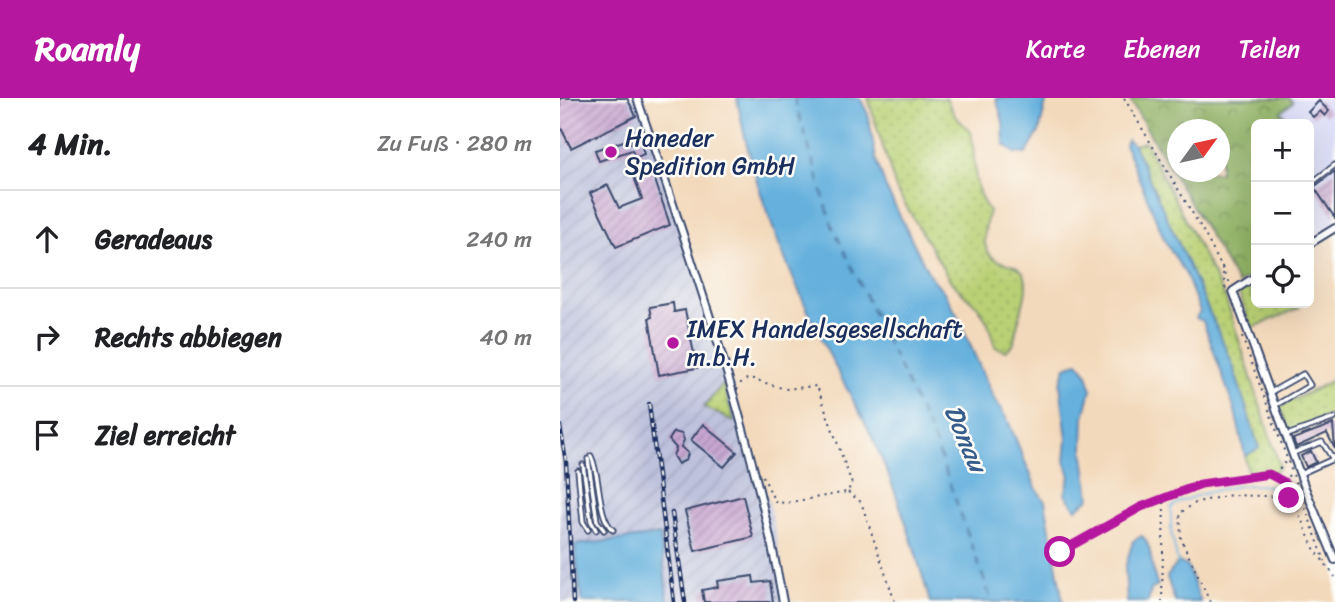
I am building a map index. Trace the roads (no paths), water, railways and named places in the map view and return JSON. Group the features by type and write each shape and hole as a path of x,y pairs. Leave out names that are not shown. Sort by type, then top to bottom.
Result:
{"street":[{"path":"637,98 700,288 769,532 783,602"},
{"path":"1314,241 1335,228"},
{"path":"1251,279 1230,292 1334,557"}],"lane":[{"path":"1314,182 1335,165"},
{"path":"1271,392 1303,374 1310,385 1276,405"},
{"path":"1287,435 1335,418"},
{"path":"1293,453 1322,442 1334,459 1300,474"},
{"path":"604,530 597,521 589,458 597,470 605,521 612,530"},
{"path":"583,465 591,521 596,530"},
{"path":"578,471 583,522 588,530"}],"water":[{"name":"Donau","path":"737,98 860,98 868,114 876,159 886,188 929,274 944,292 957,315 993,397 1008,421 1037,490 1045,501 1063,602 930,602 904,518 881,457 819,334 776,236 753,168"},
{"path":"996,98 1047,98 1039,132 1026,154 1015,153 1004,144 1003,122"},
{"path":"1127,140 1134,145 1231,360 1259,448 1245,456 1235,411 1203,321 1196,318 1200,311 1185,273 1166,243 1125,145"},
{"path":"1078,362 1087,373 1091,390 1084,417 1083,449 1090,498 1076,509 1065,494 1070,476 1065,461 1067,439 1060,384 1066,367"},
{"path":"660,535 668,602 582,602 575,545"},
{"path":"1142,536 1148,546 1158,585 1151,590 1148,602 1127,602 1125,568 1133,541"},
{"path":"1178,562 1187,566 1201,602 1175,602 1167,577"}],"waterway":[{"path":"1178,563 1171,532 1171,508 1179,502 1243,485 1281,489"}],"railway":[{"path":"649,404 674,602"},
{"path":"560,426 566,462 573,602"},
{"path":"672,513 685,602"}],"place":[{"name":"Haneder Spedition GmbH","path":"611,152"},
{"name":"IMEX Handelsgesellschaft m.b.H.","path":"673,343"}]}
